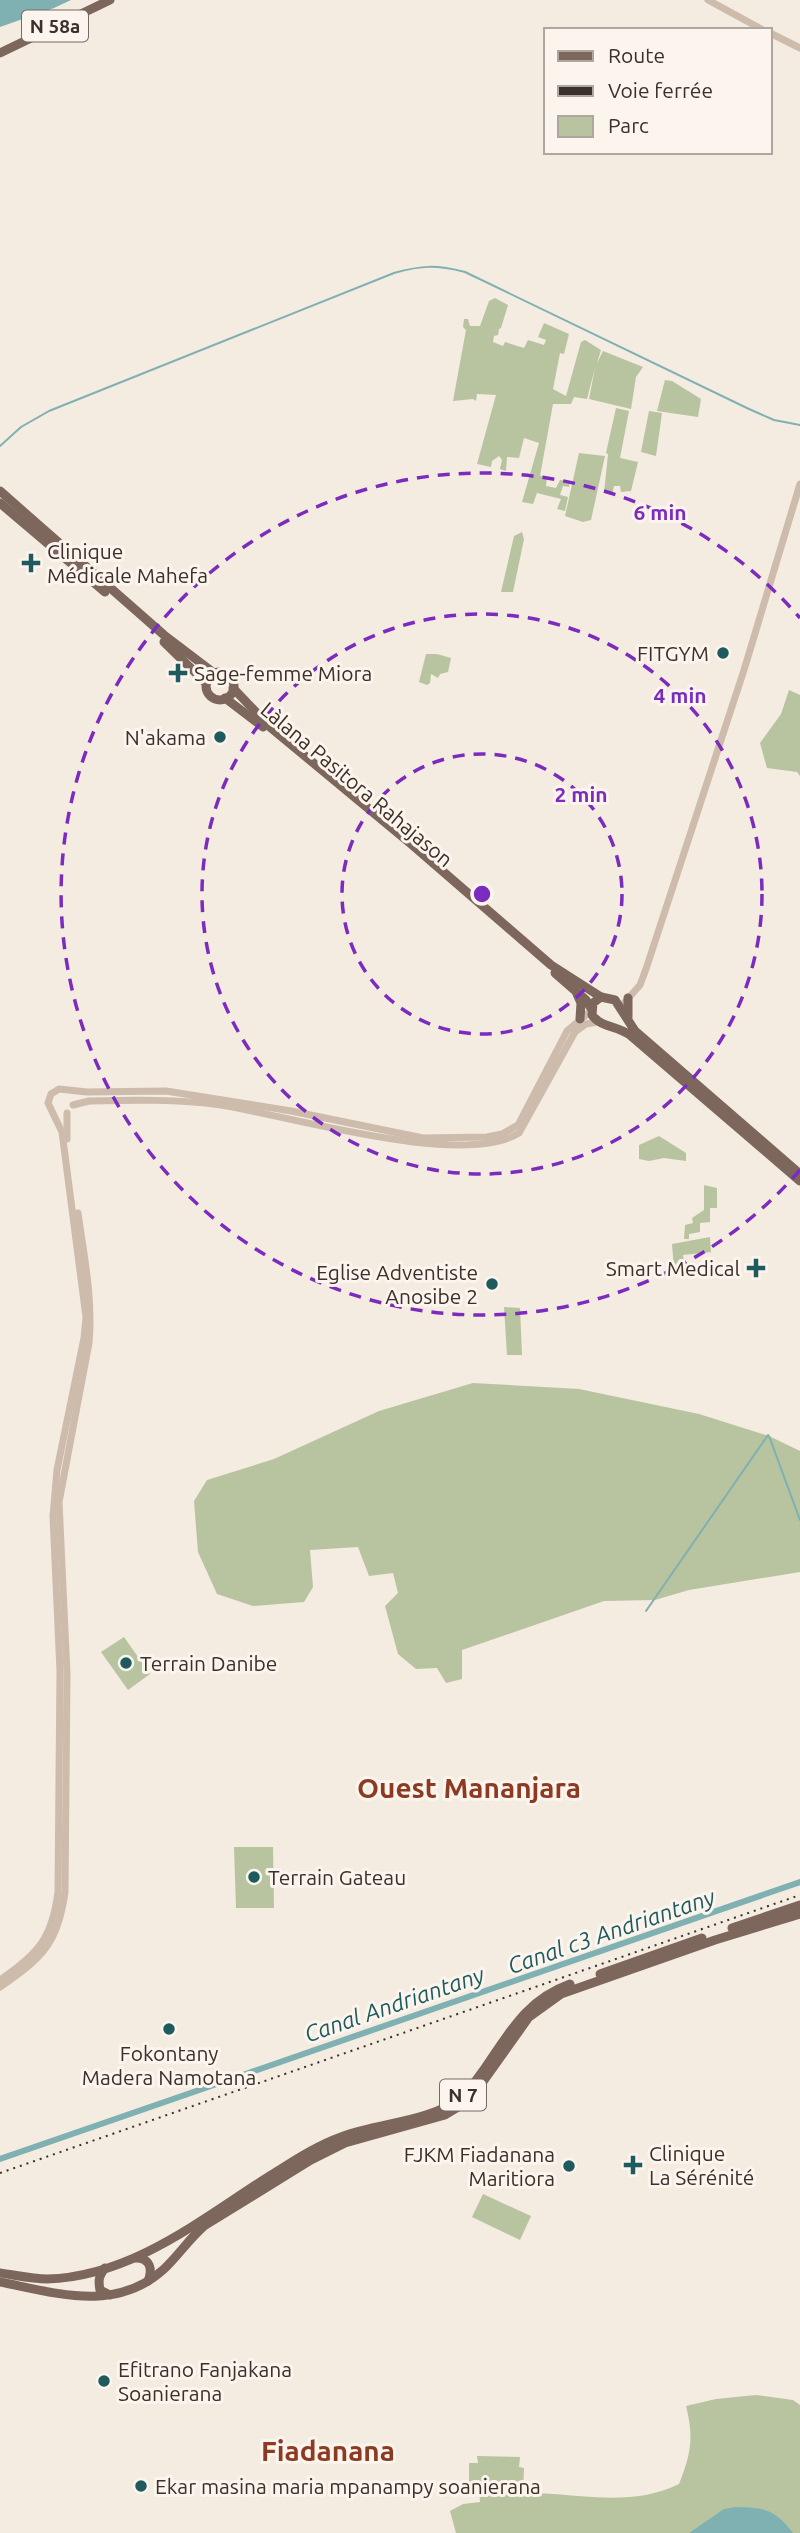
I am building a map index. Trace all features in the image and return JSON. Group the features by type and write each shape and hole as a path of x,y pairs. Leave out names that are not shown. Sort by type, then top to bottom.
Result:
{"main road":[{"name":"N 58a","path":"0,53 110,0"},
{"path":"0,491 164,635 214,673 223,672 230,676 233,688 225,698 217,699 209,695 206,683 177,654 0,503"},
{"path":"206,683 214,673"},
{"name":"Làlana Pasitora Rahajason","path":"233,688 270,727 362,802 551,965 601,997"},
{"name":"Làlana Pasitora Rahajason","path":"225,698 272,734 572,987 591,1010"},
{"path":"572,987 581,1003 580,1019"},
{"path":"800,1174 659,1052 628,1022 615,1000 601,997 593,1003 591,1010 597,1022 621,1028 630,1035 800,1181"},
{"path":"628,998 628,1022"},
{"path":"609,1024 618,1018 619,1009"},
{"name":"N 7","path":"0,2273 48,2278 88,2274 133,2258 174,2236 308,2152 342,2136 437,2110 461,2097 527,2008 553,1990 800,1905"},
{"name":"N 7","path":"0,2282 71,2297 98,2298 136,2288 164,2269 189,2238 204,2226 311,2160 345,2143 445,2115 470,2100 529,2017 561,1994 715,1940 800,1914"},
{"path":"133,2258 140,2258 148,2263 151,2270 148,2281"},
{"path":"104,2268 98,2283 100,2290 110,2295"}],"street":[{"path":"708,0 759,28"},
{"path":"772,34 800,48"},
{"path":"619,1009 640,985 664,918 744,670 800,484"},
{"path":"0,1980 41,1948 52,1926 58,1892 60,1671 53,1516 57,1470 85,1338 86,1317 62,1132 48,1103 51,1094 59,1089 166,1091 279,1109 423,1138 487,1137 502,1134 517,1125 567,1031 591,1010"},
{"path":"0,1987 27,1968 44,1951 62,1916 65,1892 67,1673 59,1502 91,1320 67,1139 67,1113 73,1105 89,1101 192,1101 425,1144 489,1144 519,1133 575,1032 586,1024 597,1022"},
{"path":"69,1091 73,1105"},
{"path":"53,1112 67,1113"}],"green space":[{"path":"495,298 508,305 501,328 498,335 494,336 493,342 503,346 505,342 524,348 528,340 544,345 546,340 538,337 544,323 569,334 564,354 560,353 553,389 566,396 581,342 585,340 601,350 597,363 603,351 643,367 636,377 631,409 589,399 595,368 587,399 574,397 571,404 553,404 540,476 547,477 546,486 556,488 560,480 570,481 569,487 563,486 560,495 568,497 565,511 557,509 561,499 537,493 533,504 522,502 539,443 524,438 519,458 507,457 506,471 500,469 502,460 499,456 492,461 491,467 477,464 496,395 477,394 476,401 453,401 466,330 463,327 464,319 468,319 470,326 480,326 489,301"},
{"path":"665,380 672,381 701,399 698,417 657,411"},
{"path":"616,408 629,411 620,458 638,462 631,491 621,492 620,486 614,486 612,495 604,493 606,453"},
{"path":"649,411 662,413 656,456 641,452"},
{"path":"579,453 605,456 591,520 583,522 565,516"},
{"path":"522,532 524,539 513,592 501,592 514,536"},
{"path":"426,654 451,658 448,672 440,674 438,678 431,674 430,683 427,685 419,682"},
{"path":"789,690 800,695 800,776 797,772 767,768 760,743 781,714"},
{"path":"659,1136 686,1153 686,1161 639,1159 639,1145"},
{"path":"704,1185 717,1188 717,1208 710,1208 710,1222 700,1223 700,1232 689,1234 689,1239 684,1239 685,1225 693,1223 692,1218 704,1210"},
{"path":"710,1237 711,1252 683,1255 685,1268 674,1268 672,1244"},
{"path":"504,1307 520,1308 522,1355 507,1355"},
{"path":"473,1383 579,1389 699,1414 769,1436 800,1451 800,1572 689,1590 655,1600 604,1601 462,1650 462,1679 446,1683 437,1668 416,1669 398,1654 385,1606 398,1593 393,1573 369,1576 358,1547 310,1550 313,1587 304,1602 253,1606 217,1594 198,1552 194,1501 207,1480 274,1459 379,1411"},
{"name":"Terrain Danibe","path":"124,1637 150,1674 128,1690 101,1652"},
{"name":"Terrain Gateau","path":"234,1847 273,1847 274,1908 236,1908"},
{"path":"483,2194 531,2216 520,2240 472,2217"},
{"path":"756,2395 793,2400 800,2405 800,2533 456,2533 450,2511 463,2504 480,2502 479,2488 469,2486 469,2463 478,2463 477,2456 520,2457 519,2467 524,2468 523,2493 621,2498 660,2492 679,2484 686,2464 690,2427 686,2406 716,2399"}],"water":[{"path":"0,0 71,0 0,27"},
{"path":"736,2507 769,2511 793,2533 689,2533 724,2509"}],"waterway":[{"path":"0,446 21,427 49,411 394,273 430,267 465,272 749,409 774,420 800,425"},
{"path":"646,1611 768,1435"},
{"path":"769,1436 800,1520"},
{"name":"Canal Andriantany","path":"0,2159 800,1882"},
{"name":"Canal c3 Andriantany","path":"432,2009 800,1883"}],"railway":[{"path":"0,2173 800,1895"}],"place":[{"name":"Clinique Médicale Mahefa","path":"31,563"},
{"name":"FITGYM","path":"723,653"},
{"name":"Sage-femme Miora","path":"178,673"},
{"name":"N'akama","path":"220,737"},
{"name":"Smart Medical","path":"756,1268"},
{"name":"Eglise Adventiste Anosibe 2","path":"492,1284"},
{"name":"Terrain Danibe","path":"126,1663"},
{"name":"Terrain Gateau","path":"254,1877"},
{"name":"Fokontany Madera Namotana","path":"169,2029"},
{"name":"Clinique La Sérénité","path":"633,2165"},
{"name":"FJKM Fiadanana Maritiora","path":"569,2166"},
{"name":"Efitrano Fanjakana Soanierana","path":"104,2381"},
{"name":"Ekar masina maria mpanampy soanierana","path":"141,2486"}],"district":[{"name":"Ouest Mananjara","path":"469,1787"},
{"name":"Fiadanana","path":"328,2450"}]}
